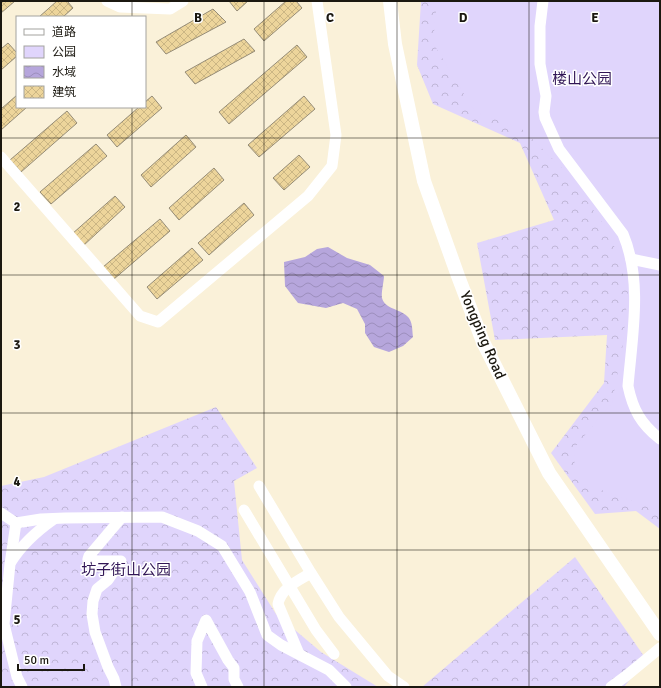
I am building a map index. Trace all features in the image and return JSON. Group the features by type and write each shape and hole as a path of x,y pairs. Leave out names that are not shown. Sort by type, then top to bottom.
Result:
{"main road":[{"name":"Yongping Road","path":"390,1 395,44 424,181 483,342 549,473 660,634"},
{"name":"Yongping Road","path":"398,1 403,43 432,179 465,274 490,338 564,482 660,620"}],"street":[{"path":"107,1 120,7 170,8 183,1"},
{"path":"1,157 140,316 158,322 308,196 332,166 336,135 317,1"},
{"path":"543,1 540,26 540,64 546,96 544,112 545,118 559,149 622,234 627,245 632,264 635,303 628,386 630,398 640,420 660,439"},
{"path":"631,259 660,265"},
{"path":"259,486 311,574 339,617 388,676 404,687"},
{"path":"244,510 316,630 334,654"},
{"path":"1,513 16,523 54,518 162,517 198,531 222,546 250,592 267,635 281,645 329,670 346,687"},
{"path":"116,687 95,632 92,614 93,601 97,589 108,580 121,561 92,561 88,559 88,556 122,517"},
{"path":"10,564 17,552 39,530 54,518"},
{"path":"16,523 4,624 17,677 22,687"},
{"path":"299,654 278,604 281,595 289,586 311,574"},
{"path":"202,687 196,673 197,641 206,620 234,668 234,679 238,687"},
{"path":"611,687 660,648"}],"green space":[{"name":"楼山公园","path":"421,1 660,1 660,529 636,511 595,514 551,453 604,383 607,335 495,340 477,243 554,220 520,143 433,104 417,65"},
{"name":"楼山公园","path":"437,1 660,1 660,511 593,487 575,475 574,448 612,403 623,344 628,290 610,233 565,171 522,129 475,112 433,43"},
{"name":"坊子街山公园","path":"216,407 257,468 234,481 242,560 276,614 321,652 378,687 1,687 1,486 44,477"},
{"path":"575,557 646,659 624,687 422,687"}],"water":[{"path":"328,247 347,258 370,265 384,276 382,298 384,302 389,307 404,314 409,318 411,323 413,337 403,346 389,352 374,347 365,333 365,324 357,309 343,303 326,308 298,303 285,286 284,262 305,257 317,249"}],"building":[{"path":"1,1 15,1 1,13"},
{"path":"57,1 67,1 73,8 64,16 40,16"},
{"path":"229,1 248,1 237,11"},
{"path":"286,1 296,1 302,8 264,41 254,29"},
{"path":"213,9 226,22 166,54 156,42"},
{"path":"244,39 255,51 195,84 185,72"},
{"path":"8,43 16,52 16,57 1,70 1,49"},
{"path":"297,45 307,57 229,124 219,112"},
{"path":"16,96 16,108 26,108 1,130 1,109"},
{"path":"152,96 162,108 117,147 107,135 138,108 146,108 146,101"},
{"path":"304,96 315,109 259,157 248,145"},
{"path":"67,111 77,123 21,172 10,160"},
{"path":"186,135 196,147 151,187 141,175"},
{"path":"96,144 107,156 51,204 40,192"},
{"path":"299,155 310,167 284,190 273,178"},
{"path":"214,168 224,180 179,220 169,208"},
{"path":"115,196 125,207 83,246 72,234"},
{"path":"244,203 254,215 209,255 198,243"},
{"path":"160,219 170,231 114,279 103,267"},
{"path":"192,248 203,260 157,299 147,287"}]}
